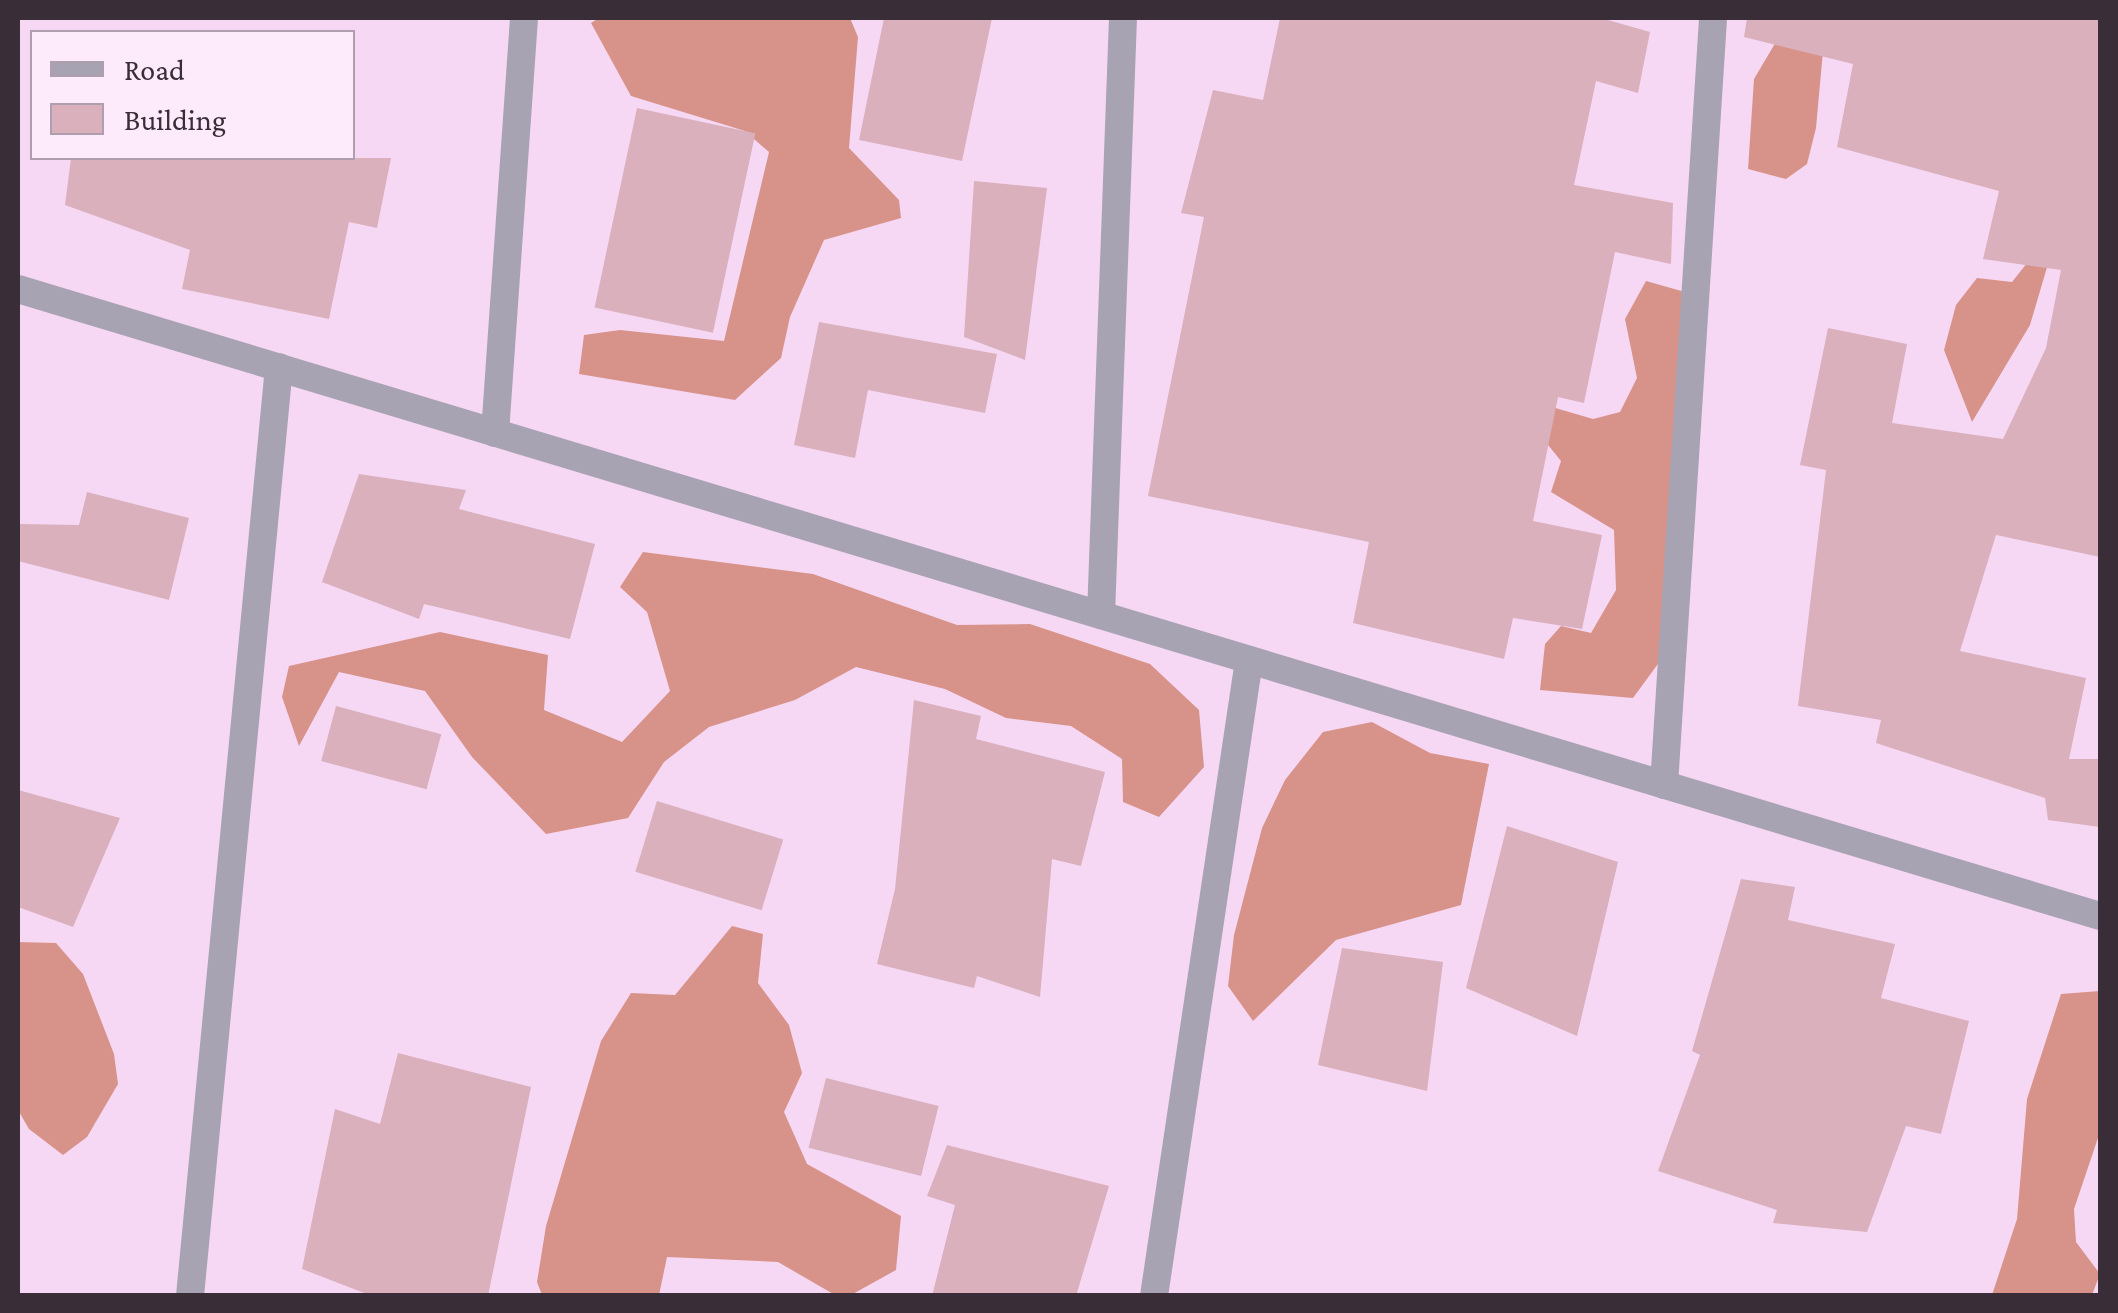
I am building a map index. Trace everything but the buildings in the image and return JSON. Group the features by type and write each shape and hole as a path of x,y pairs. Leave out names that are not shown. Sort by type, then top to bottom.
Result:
{"street":[{"path":"494,433 524,18"},
{"path":"1100,615 1123,18"},
{"path":"1664,785 1712,18"},
{"path":"18,289 2100,916"},
{"path":"190,1296 279,368"},
{"path":"1154,1296 1249,660"}],"shaded area":[{"path":"599,18 850,18 858,37 849,148 899,200 901,218 824,240 790,317 781,358 735,400 579,374 584,335 620,330 724,341 769,152 745,131 631,96 591,23"},
{"path":"1782,18 1826,18 1816,128 1807,164 1786,179 1748,169 1754,79 1783,30"},
{"path":"2074,204 2100,209 2100,224 2070,220 2053,247 2030,325 1972,422 1944,350 1956,305 1977,278 2012,282"},
{"path":"1646,281 1685,292 1663,657 1633,698 1540,690 1545,644 1561,626 1591,633 1616,590 1614,530 1551,492 1561,461 1536,430 1552,407 1593,419 1620,412 1637,378 1625,319"},
{"path":"643,552 813,574 957,625 1030,624 1150,664 1199,710 1204,767 1159,817 1123,802 1122,759 1071,726 1006,718 945,689 856,667 795,700 709,727 664,762 628,818 546,834 472,757 425,691 339,672 299,746 282,697 289,666 440,632 548,655 544,710 622,742 670,691 647,612 620,587"},
{"path":"1372,722 1430,753 1489,764 1461,905 1336,940 1253,1021 1228,986 1234,935 1262,828 1285,780 1323,732"},
{"path":"732,926 763,934 758,983 789,1025 802,1073 784,1112 807,1164 901,1216 896,1270 851,1295 835,1295 778,1262 667,1257 659,1295 542,1295 537,1282 546,1226 601,1041 631,993 675,995"},
{"path":"18,942 56,943 83,974 114,1054 118,1084 87,1137 63,1155 29,1129 18,1110"},
{"path":"2100,991 2100,1132 2074,1209 2076,1242 2100,1274 2092,1295 1992,1295 2017,1219 2027,1099 2061,994"}]}
